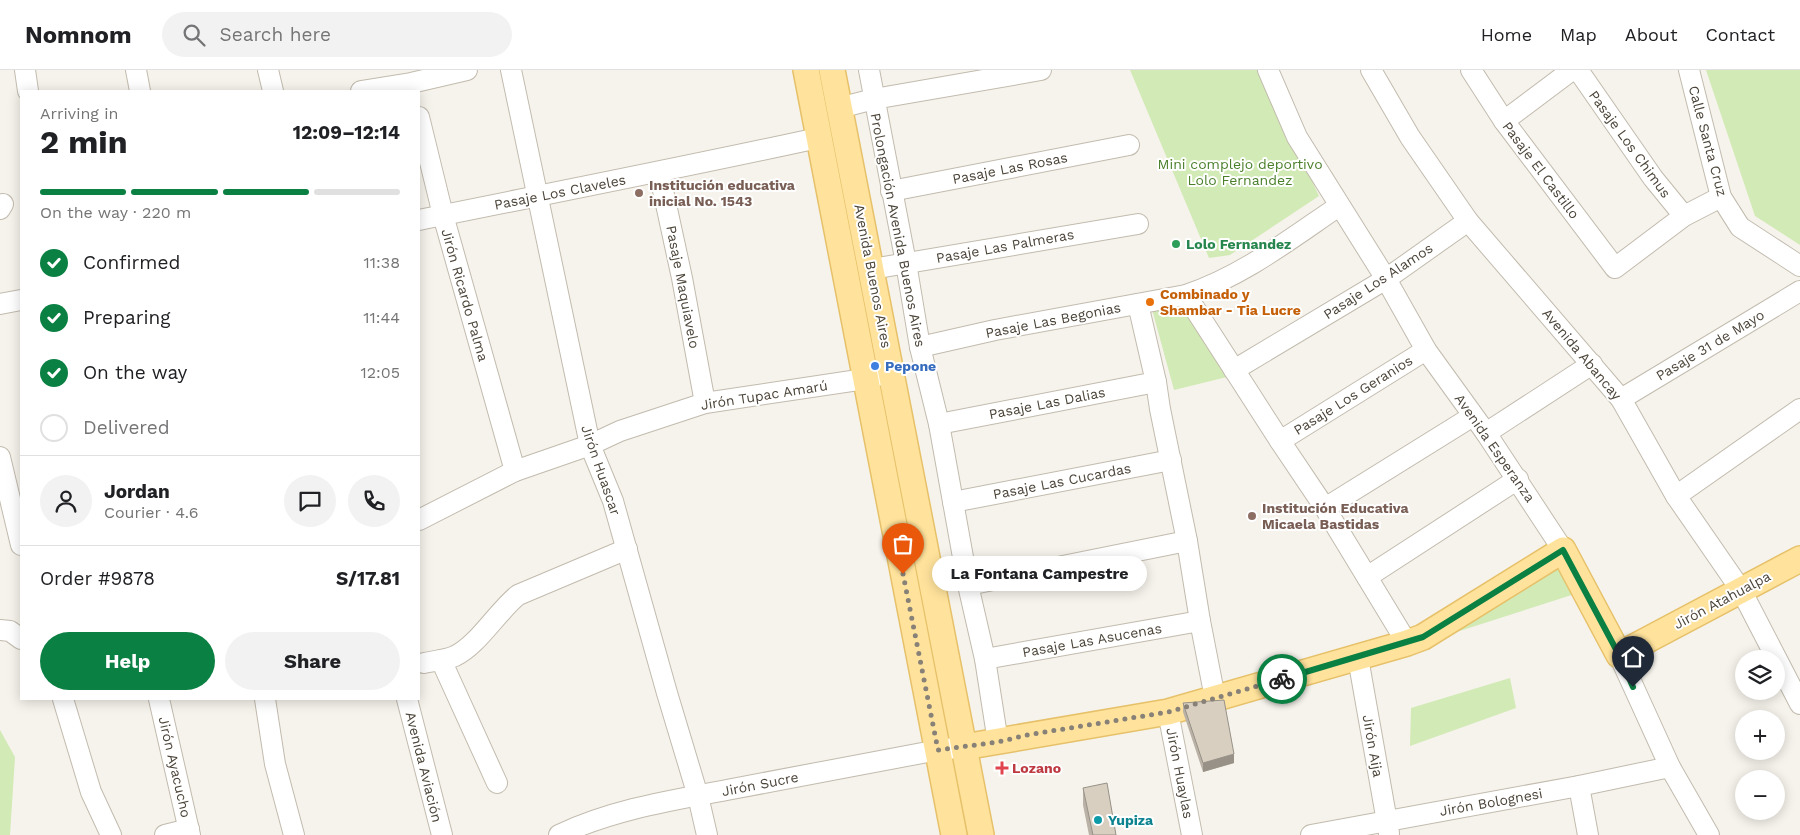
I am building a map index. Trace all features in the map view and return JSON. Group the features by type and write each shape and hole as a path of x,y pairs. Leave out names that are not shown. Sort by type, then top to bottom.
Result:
{"main road":[{"name":"Avenida Buenos Aires","path":"806,70 954,835"},
{"name":"Avenida Buenos Aires","path":"832,70 981,835"},
{"path":"964,747 1168,712 1407,643 1432,632 1563,550"},
{"name":"Avenida Esperanza","path":"1563,550 1619,655"},
{"name":"Jirón Atahualpa","path":"1619,655 1800,559"}],"street":[{"path":"25,70 28,90"},
{"path":"136,70 140,90"},
{"path":"268,70 272,90"},
{"path":"366,90 467,70"},
{"name":"Jirón Huascar","path":"511,70 590,445 613,501 698,796 707,835"},
{"name":"Prolongación Avenida Buenos Aires","path":"869,70 920,346 939,424 968,585 985,659 998,742"},
{"path":"839,108 874,99 1041,70"},
{"name":"Avenida Esperanza","path":"1268,70 1298,137 1386,279 1426,350 1486,433 1563,550"},
{"name":"Avenida Abancay","path":"1371,70 1410,137 1468,221 1620,398 1676,496 1741,590 1800,704"},
{"name":"Pasaje El Castillo","path":"1471,70 1504,121 1615,268 1684,216"},
{"name":"Calle Santa Cruz","path":"1689,70 1722,197 1740,227 1800,266"},
{"path":"1504,121 1569,71"},
{"name":"Pasaje Los Chimus","path":"1569,71 1684,216"},
{"name":"Jirón Ricardo Palma","path":"420,121 442,215 515,471"},
{"name":"Pasaje Los Claveles","path":"420,220 818,138"},
{"name":"Pasaje Las Rosas","path":"891,191 1129,144"},
{"name":"Pasaje Maquiavelo","path":"659,172 682,278 705,403"},
{"path":"1684,216 1722,197"},
{"name":"Pasaje Las Begonias","path":"920,346 995,330 1138,304 1209,287 1246,268 1339,206"},
{"name":"Pasaje Los Alamos","path":"1234,370 1386,279 1468,221"},
{"name":"Pasaje Las Palmeras","path":"872,269 1138,224"},
{"name":"Pasaje 31 de Mayo","path":"1620,398 1800,291"},
{"path":"1186,294 1325,508 1407,643"},
{"path":"0,304 20,300"},
{"path":"1138,304 1156,382 1215,698"},
{"name":"Pasaje Los Geranios","path":"1280,441 1426,350"},
{"path":"1486,433 1592,364"},
{"name":"Jirón Tupac Amarú","path":"420,519 515,471 590,445 620,431 705,403 865,379 892,372"},
{"name":"Pasaje Las Dalias","path":"939,424 1156,382"},
{"path":"1676,496 1800,409"},
{"path":"1325,508 1473,416"},
{"path":"0,457 20,541"},
{"name":"Pasaje Las Cucardas","path":"953,502 1171,460"},
{"path":"1367,577 1518,480"},
{"path":"968,585 1187,541"},
{"path":"497,783 432,662 456,656 473,642 507,604 518,595 627,549"},
{"name":"Pasaje Las Asucenas","path":"985,659 1200,621"},
{"name":"Avenida Esperanza","path":"1619,655 1670,767 1709,835"},
{"name":"Jirón Aija","path":"1358,658 1388,828"},
{"path":"63,700 91,792 111,835"},
{"name":"Jirón Ayacucho","path":"159,700 190,832"},
{"path":"265,700 275,764 294,835"},
{"name":"Avenida Aviación","path":"407,700 442,835"},
{"name":"Jirón Huaylas","path":"1168,712 1192,835"},
{"name":"Jirón Sucre","path":"559,835 582,824 620,812 938,750 964,747"},
{"name":"Jirón Bolognesi","path":"1311,835 1388,828 1670,767"},
{"path":"1579,786 1588,835"},
{"path":"165,835 190,832"}],"green space":[{"name":"Mini complejo deportivo Lolo Fernandez","path":"1130,70 1261,70 1319,196 1230,255 1209,258"},
{"path":"1706,70 1800,70 1800,245 1755,216"},
{"path":"1178,300 1231,376 1174,390 1150,302"},
{"path":"1563,557 1581,592 1447,635"},
{"path":"1510,678 1516,708 1410,746 1411,708"},
{"path":"0,730 15,757 10,835 0,835"}],"building":[{"path":"1224,700 1234,754 1203,763 1183,703"},
{"path":"1107,783 1116,835 1093,835 1083,788"}],"way so far":[{"path":"903,574 938,750 998,742 1027,735 1168,712 1282,679"}],"place":[{"name":"Institución educativa inicial No. 1543","path":"639,193"},
{"name":"Lolo Fernandez","path":"1176,244"},
{"name":"Combinado y Shambar - Tia Lucre","path":"1150,302"},
{"name":"Pepone","path":"875,366"},
{"name":"Institución Educativa Micaela Bastidas","path":"1252,516"},
{"name":"La Fontana Campestre","path":"903,574"},
{"name":"Lozano","path":"1002,768"},
{"name":"Yupiza","path":"1098,820"}],"route":[{"path":"1282,679 1358,658 1423,637 1563,550 1619,655 1633,687"}]}
